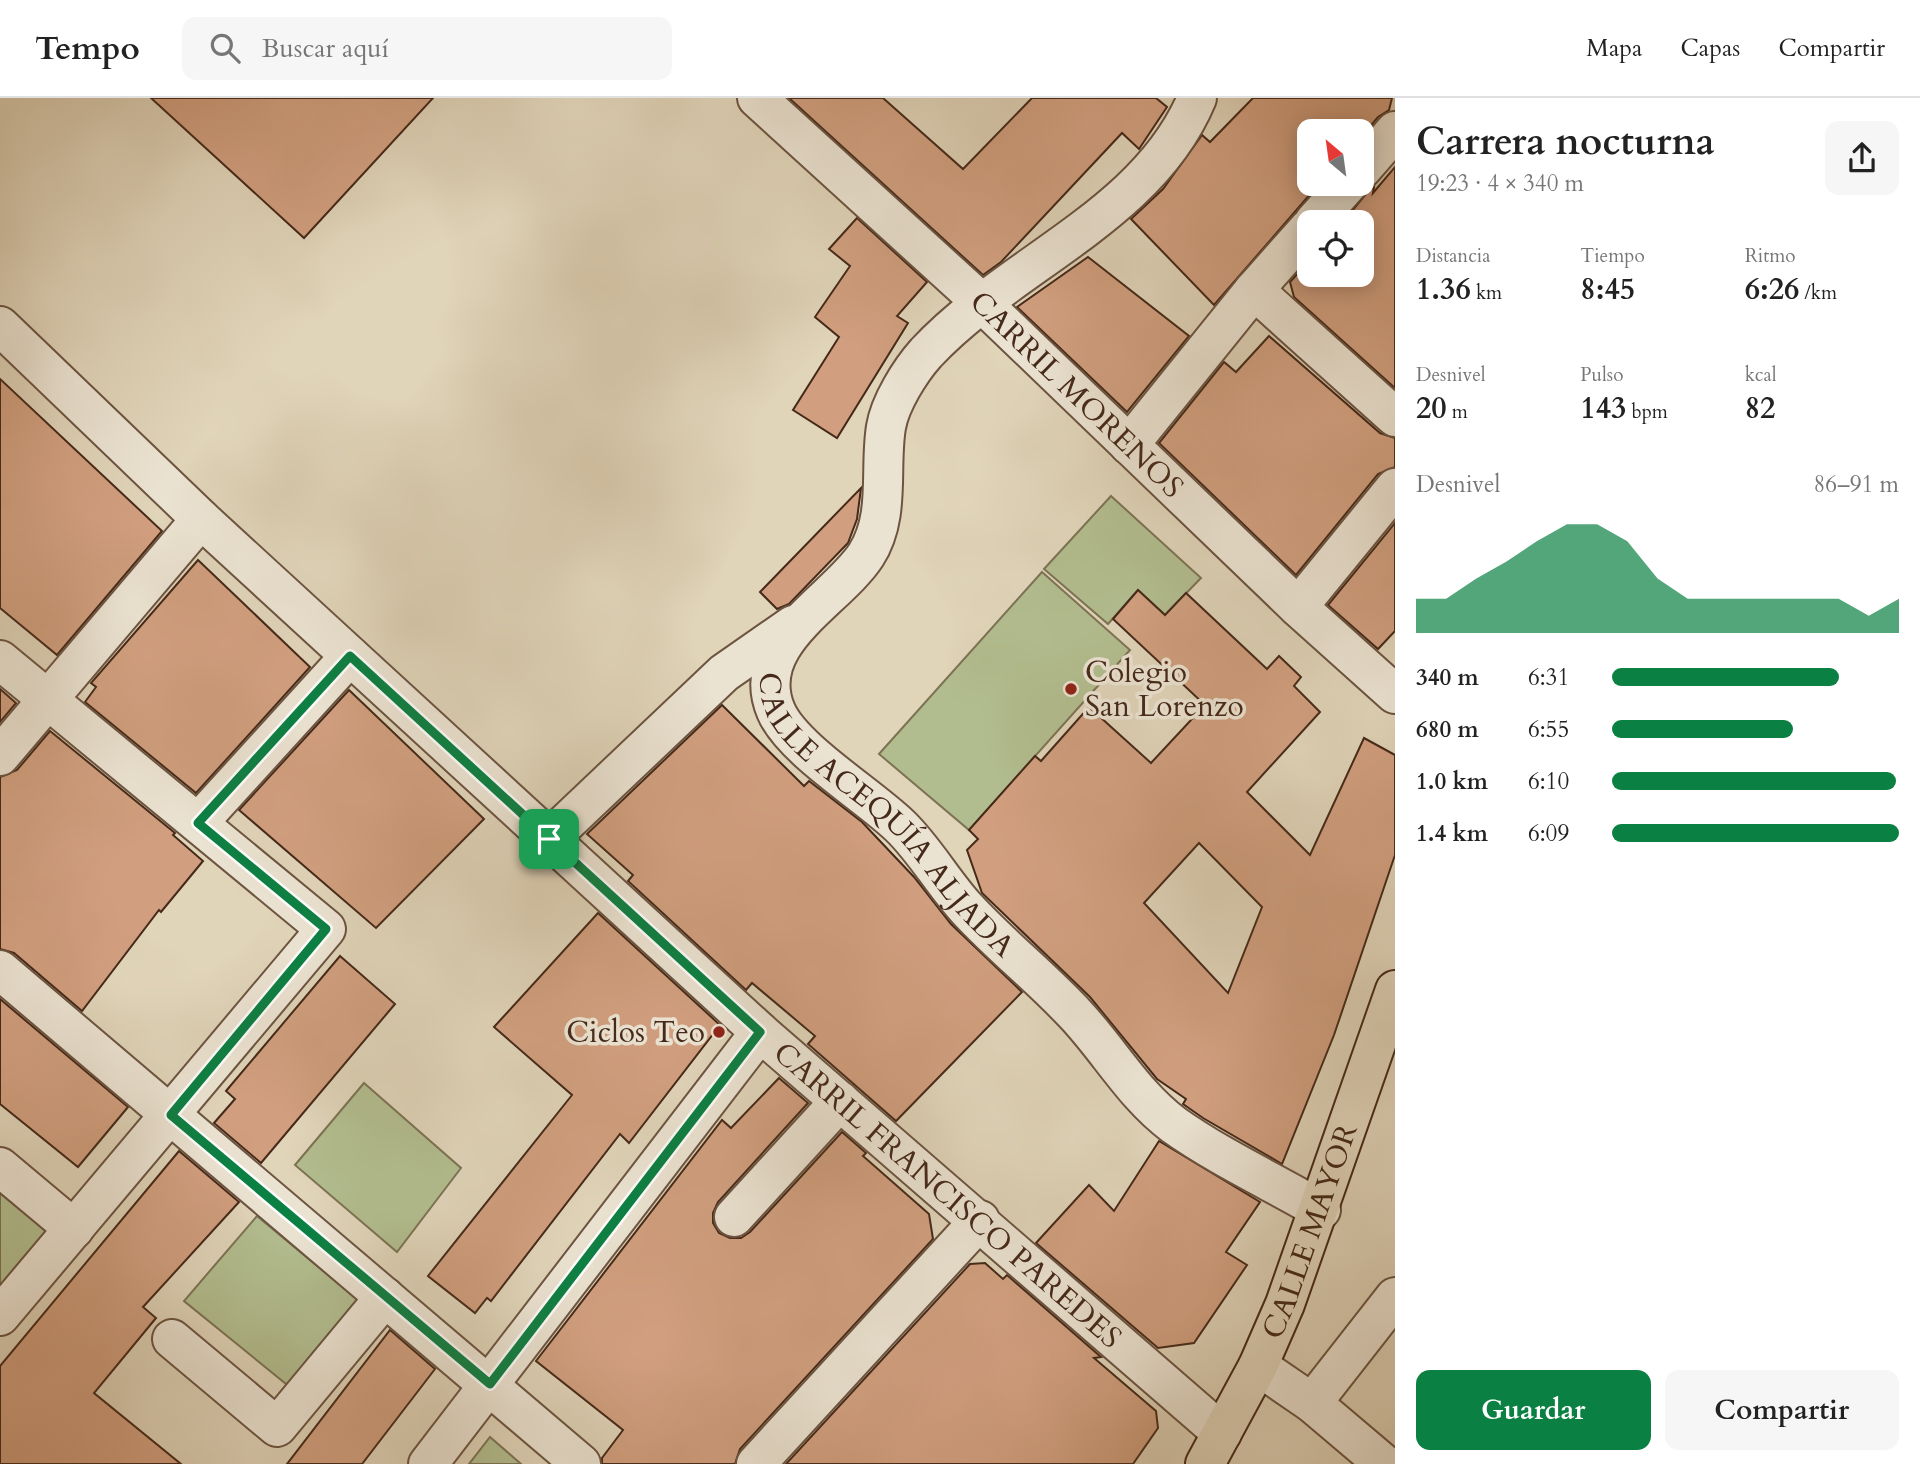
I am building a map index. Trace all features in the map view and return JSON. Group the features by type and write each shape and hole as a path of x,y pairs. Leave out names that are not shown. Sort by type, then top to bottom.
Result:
{"main road":[{"name":"CALLE MAYOR","path":"1214,1449 1258,1366 1321,1210 1395,990"}],"street":[{"name":"CARRIL MORENOS","path":"757,98 982,303 1298,607 1395,694"},
{"name":"CALLE ACEQUÍA ALJADA","path":"1198,98 1185,128 1152,171 1103,212 982,303 925,355 901,392 886,425 882,508 867,554 803,618 779,654 770,678 776,711 793,736 903,828 962,904 1007,952 1078,1017 1130,1085 1175,1126 1321,1210"},
{"path":"1374,155 1395,131"},
{"path":"1325,210 1337,196"},
{"path":"1129,445 1254,290 1297,242"},
{"path":"1254,290 1395,417"},
{"name":"CARRIL FRANCISCO PAREDES","path":"0,326 201,519 760,1032 979,1220 1214,1449"},
{"path":"1298,607 1395,488"},
{"path":"0,756 201,519"},
{"path":"549,839 724,673 803,618"},
{"path":"198,823 350,656"},
{"path":"0,660 326,929 0,1316"},
{"path":"0,970 581,1464"},
{"path":"428,1464 760,1032"},
{"path":"734,1217 840,1101"},
{"path":"0,1167 74,1229"},
{"path":"756,1464 979,1220"},
{"path":"172,1339 277,1427 385,1297"},
{"path":"1312,1403 1395,1297"},
{"path":"1258,1366 1312,1403 1384,1464"}],"green space":[{"path":"1111,496 1201,578 1165,615 1138,590 1108,624 1044,569"},
{"path":"1042,572 1130,650 969,830 879,754"},
{"path":"364,1083 461,1168 397,1252 295,1165"},
{"path":"0,1167 74,1229 0,1316"},
{"path":"257,1216 358,1300 291,1388 184,1301"},
{"path":"490,1437 521,1464 469,1464"}],"building":[{"path":"151,98 433,98 304,238"},
{"path":"789,98 883,98 963,169 1032,98 1156,98 1167,107 1139,149 1122,133 1001,262 983,275"},
{"path":"1253,98 1392,98 1389,110 1374,122 1374,119 1297,119 1297,196 1309,196 1214,305 1131,219 1163,189 1202,135 1210,142"},
{"path":"1395,167 1395,388 1294,297 1290,282 1297,274 1297,287 1374,287 1374,210 1353,210 1364,196 1374,196 1374,192"},
{"path":"857,218 927,282 897,316 908,323 837,438 793,410 839,337 815,317 850,266 829,249"},
{"path":"1088,257 1189,336 1127,412 1017,307"},
{"path":"1269,336 1380,433 1395,438 1395,467 1378,474 1296,575 1159,443 1224,362 1236,372"},
{"path":"0,379 162,531 57,655 0,608"},
{"path":"861,488 857,519 848,543 789,604 777,609 760,592"},
{"path":"1395,523 1395,631 1378,649 1328,605"},
{"path":"198,560 310,667 196,793 85,702 96,687 91,683"},
{"path":"1138,590 1165,615 1186,593 1267,669 1279,656 1301,677 1294,686 1320,712 1247,792 1310,855 1364,738 1395,755 1395,855 1334,1035 1282,1164 1203,1118 1183,1104 1186,1099 1157,1079 1090,997 982,893 967,850 978,839 969,830 1035,756 1041,761 1089,707 1151,763 1205,705 1113,619","holes":["1199,843 1262,907 1228,993 1144,903"]},
{"path":"0,689 16,703 0,722"},
{"path":"349,690 484,819 376,928 239,810"},
{"path":"722,705 804,786 809,781 862,822 914,877 951,924 1022,992 896,1121 808,1044 815,1036 752,983 746,990 628,881 633,875 587,834"},
{"path":"50,731 175,833 173,835 203,861 161,912 159,910 82,1011 14,953 0,949 0,777 17,770"},
{"path":"598,913 720,1025 629,1143 620,1134 491,1301 487,1298 475,1313 428,1276 572,1095 494,1027"},
{"path":"340,956 395,1004 261,1163 214,1123 235,1099 226,1091"},
{"path":"0,999 128,1107 78,1167 0,1104"},
{"path":"779,1078 808,1103 718,1202 713,1213 713,1223 719,1233 730,1238 741,1238 750,1232 842,1132 866,1153 863,1156 929,1214 933,1239 740,1449 735,1464 602,1464 602,1458 623,1430 536,1361 722,1120 731,1128"},
{"path":"1159,1141 1260,1202 1226,1252 1247,1265 1194,1343 1158,1348 1036,1243 1089,1185 1114,1211"},
{"path":"179,1151 239,1202 143,1307 156,1318 94,1393 181,1464 0,1464 0,1366"},
{"path":"985,1263 1003,1279 1007,1275 1101,1357 1094,1358 1156,1411 1158,1428 1133,1464 786,1464 970,1264"},
{"path":"390,1330 435,1369 362,1464 287,1464"}],"place":[{"name":"Colegio San Lorenzo","path":"1071,689"},
{"name":"Ciclos Teo","path":"719,1032"}],"route":[{"path":"350,656 549,839 760,1032 490,1384 171,1115 326,929 198,823 350,656"}]}
